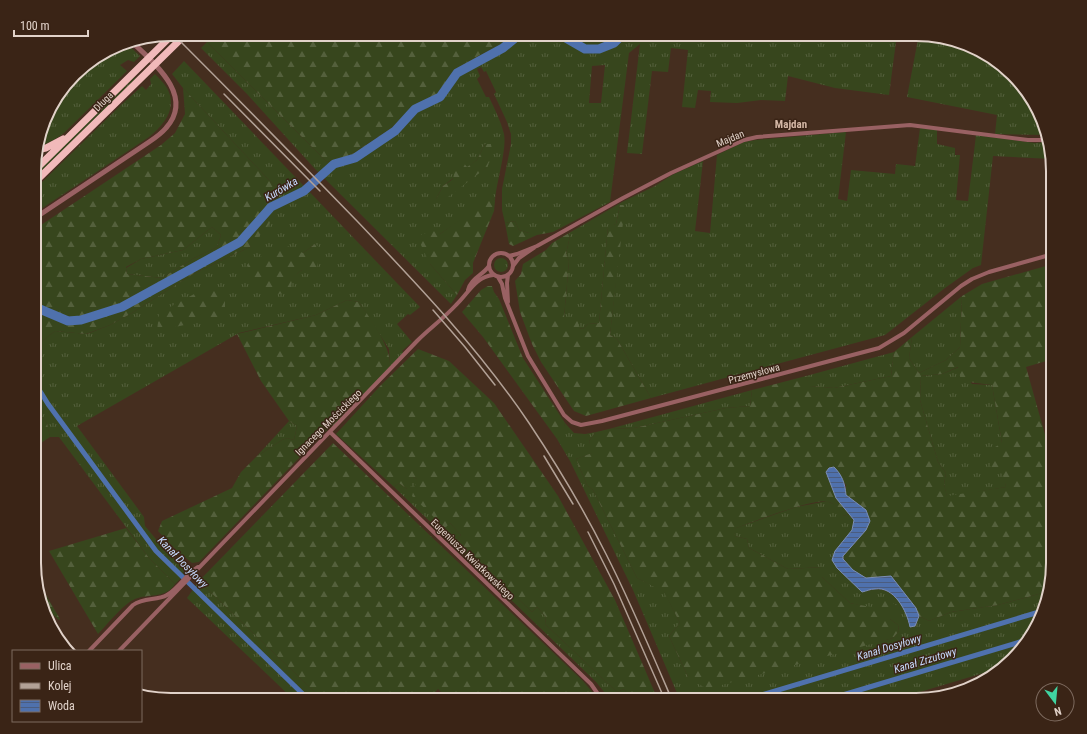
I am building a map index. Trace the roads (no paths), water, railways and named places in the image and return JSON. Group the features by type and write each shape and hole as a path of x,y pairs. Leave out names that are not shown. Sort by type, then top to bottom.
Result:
{"highway":[{"name":"Długa","path":"41,164 166,41"},
{"name":"Długa","path":"41,176 179,41"},
{"path":"43,148 50,146 72,134"}],"street":[{"path":"41,214 160,134 167,127 175,110 176,100 171,86 136,46"},
{"name":"Majdan","path":"509,256 537,246 672,173 734,143 757,137 910,125 1028,140 1042,140"},
{"name":"Majdan","path":"513,266 519,258 537,246"},
{"path":"502,253 509,256 512,260 513,266 512,271 503,277 496,276 490,271 489,266 490,260 497,254 502,253"},
{"name":"Przemysłowa","path":"496,276 502,284 528,356 564,415 574,423 588,425 879,348 904,334 961,286 972,279 989,272 1046,256"},
{"name":"Ignacego Mościckiego","path":"120,650 417,341 456,306 467,291 471,282 489,266"},
{"name":"Przemysłowa","path":"508,275 506,283 508,303"},
{"name":"Ignacego Mościckiego","path":"467,291 484,277 496,276"},
{"name":"Eugeniusza Kwiatkowskiego","path":"330,432 580,673 597,693"},
{"name":"Ignacego Mościckiego","path":"89,650 134,605 140,601 168,595 180,586"},
{"path":"154,598 159,604 159,610"}],"water":[{"path":"834,467 843,480 846,495 866,510 870,521 866,530 843,556 843,559 853,570 866,578 891,576 916,608 919,616 915,626 910,627 903,607 894,595 882,589 873,589 862,592 837,568 832,560 835,551 852,530 854,520 836,498 826,472 829,468"}],"waterway":[{"name":"Kurówka","path":"41,310 68,321 81,320 122,307 240,242 271,207 304,191 334,164 355,158 395,131 415,109 440,97 457,73 503,48 512,41"},
{"name":"Kurówka","path":"571,41 585,49 599,49 616,41"},
{"name":"Kanał Dosyłowy","path":"41,393 156,551 302,693"},
{"name":"Kanał Dosyłowy","path":"768,693 1036,613"},
{"name":"Kanał Zrzutowy","path":"849,693 1019,642"}],"railway":[{"path":"180,41 403,269 469,343 490,369 529,423 579,503 615,572 669,693"},
{"path":"224,94 320,191"},
{"path":"433,310 495,385"},
{"path":"544,456 573,504"},
{"path":"588,532 614,584 662,693"}],"district":[{"name":"Majdan","path":"791,124"}]}
